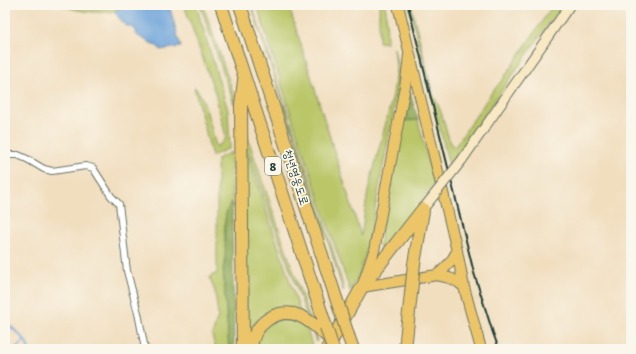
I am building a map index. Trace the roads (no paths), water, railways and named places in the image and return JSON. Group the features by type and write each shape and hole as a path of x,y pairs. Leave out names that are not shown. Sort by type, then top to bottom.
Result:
{"highway":[{"name":"청년영웅도로","path":"221,5 328,339"},
{"name":"청년영웅도로","path":"240,5 351,343"},
{"path":"243,349 241,105 244,76"},
{"path":"250,349 251,340 262,323 278,314 288,313 299,315 307,320 328,339 362,287 423,210"},
{"path":"405,349 414,264 423,210"}],"main road":[{"path":"398,5 464,286 481,349"},
{"path":"423,210 462,160 570,5"},
{"path":"409,48 406,81 374,251 362,287 437,275 448,277 464,286"},
{"path":"437,275 450,264 457,251"}],"street":[{"path":"5,154 18,155 44,169 52,171 86,166 93,168 111,196 119,204 127,271 138,313 145,349"}],"water":[{"path":"145,5 169,5 181,47 160,50 160,48 138,36 136,34 136,30 125,25 115,13 116,9 118,8 127,7 134,9"}],"waterway":[{"path":"5,321 25,340 29,349"},
{"path":"15,349 25,340"}],"railway":[{"path":"408,5 474,273 499,349"}]}
